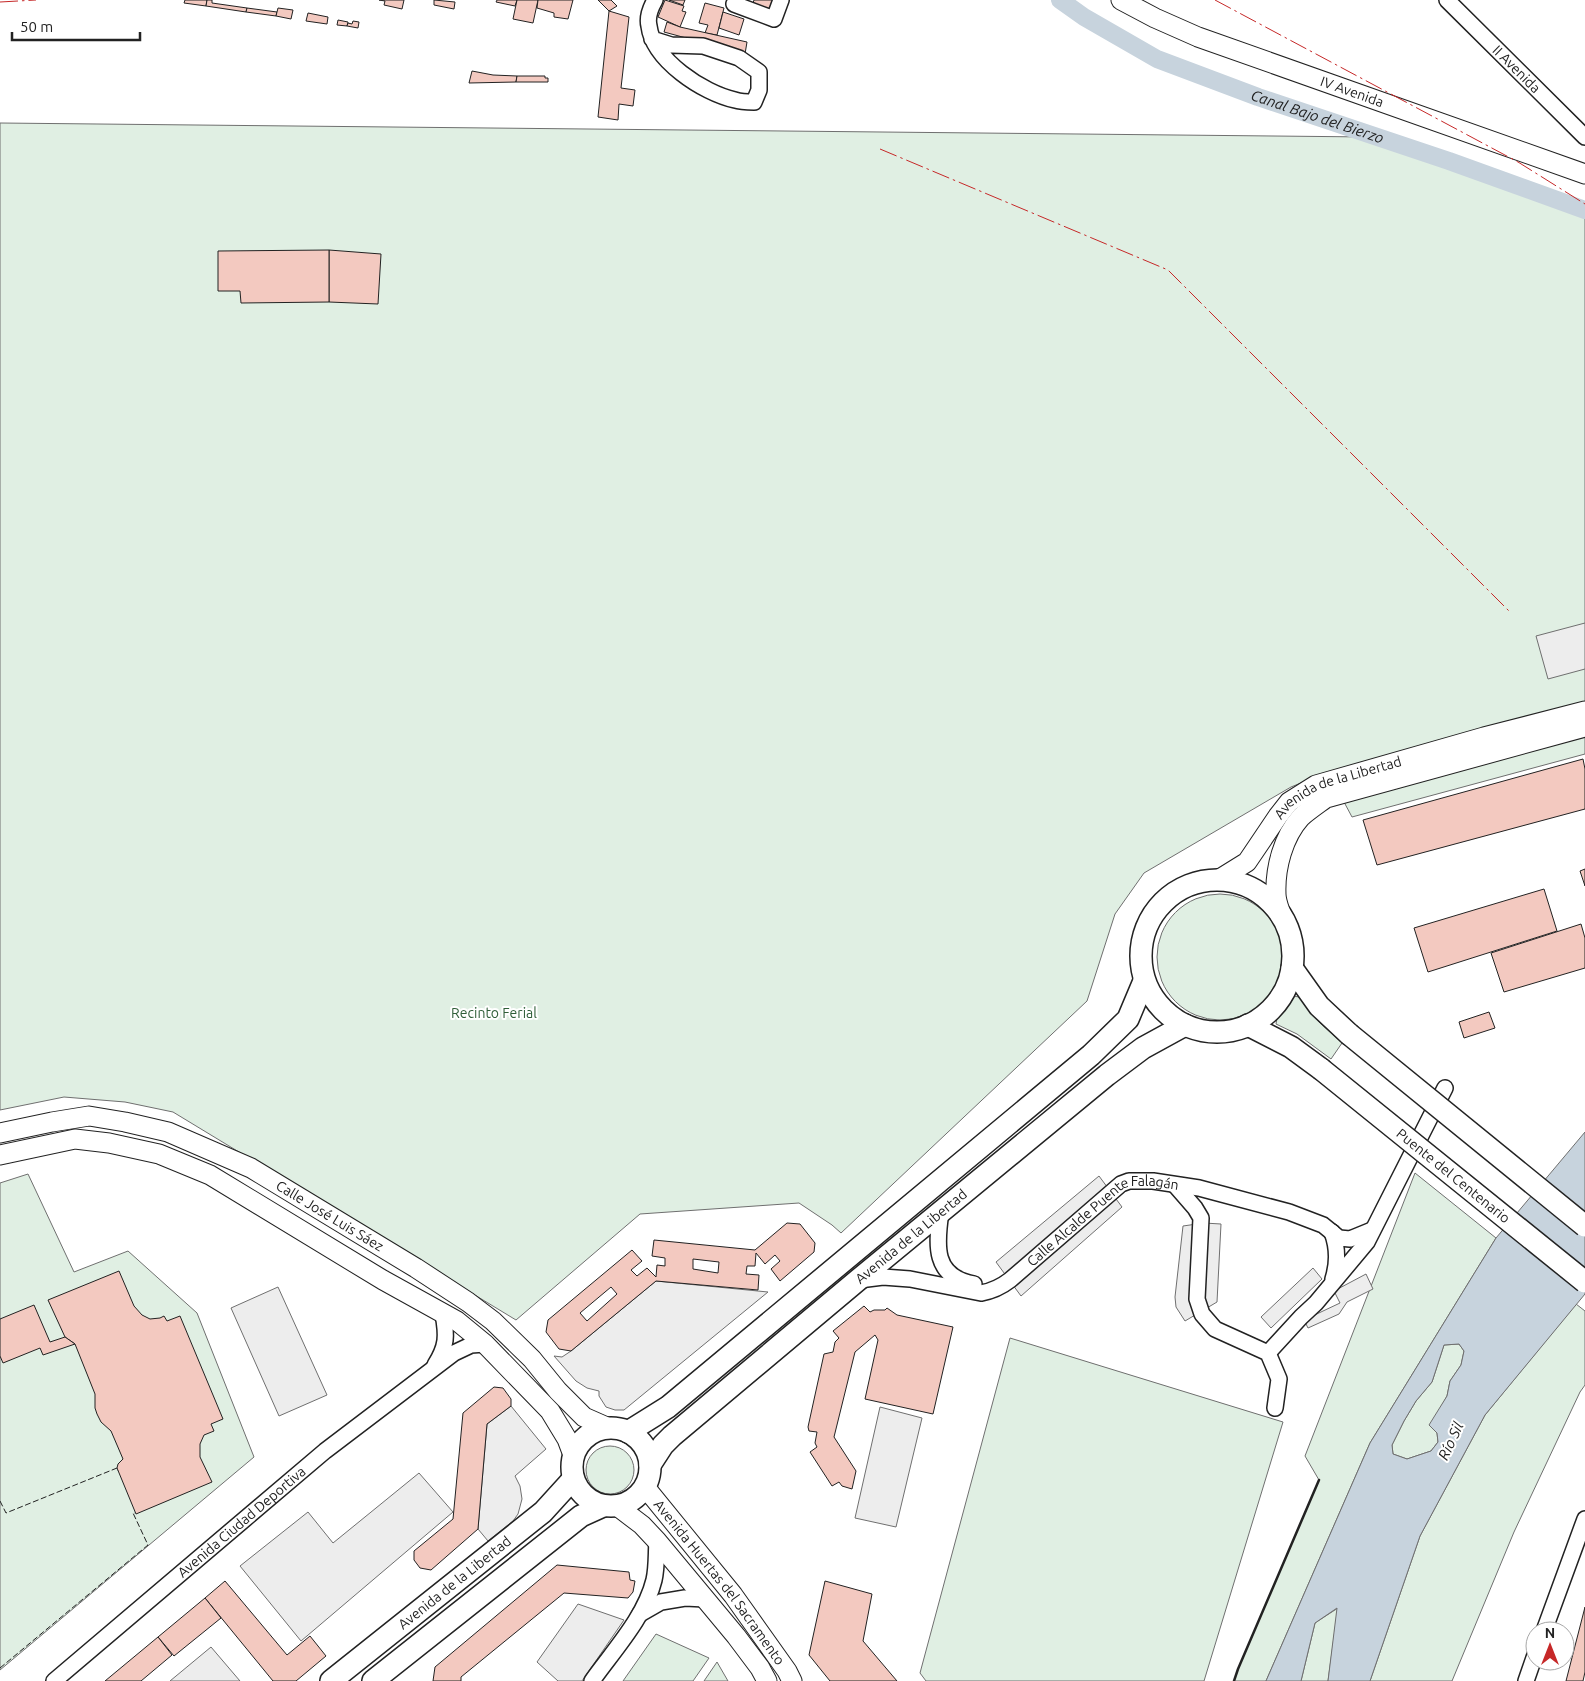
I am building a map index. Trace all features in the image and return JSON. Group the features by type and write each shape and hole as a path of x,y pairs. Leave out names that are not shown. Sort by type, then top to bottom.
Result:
{"main road":[{"path":"1205,881 1232,881 1256,891 1274,906 1282,917 1289,931 1292,943 1292,968 1285,990 1279,1000 1265,1014 1248,1026 1218,1032 1197,1030 1172,1018 1161,1009 1152,996 1144,981 1141,965 1140,950 1144,931 1162,902 1184,887 1205,881"},
{"path":"1292,968 1319,1006 1350,1034 1585,1226"},
{"name":"Avenida de la Libertad","path":"619,1430 668,1407 1091,1055 1128,1019 1144,981"},
{"name":"Avenida de la Libertad","path":"650,1465 663,1445 672,1436 858,1280 1107,1075 1143,1048 1184,1025"},
{"name":"Puente del Centenario","path":"1248,1026 1291,1047 1322,1069 1585,1282"},
{"path":"598,1430 619,1430 637,1438 648,1455 650,1465 649,1476 645,1487 633,1499 610,1506 590,1501 580,1492 573,1479 571,1467 573,1455 579,1444 587,1436 598,1430"},
{"name":"Avenida de la Libertad","path":"331,1681 543,1512 573,1479"},
{"name":"Avenida de la Libertad","path":"372,1681 582,1516 610,1506"}],"street":[{"path":"652,39 671,45 703,46 739,58 759,72 759,90 754,102 734,100 686,77 662,56 652,39 648,24 654,0"},
{"path":"734,4 774,19 781,0"},
{"name":"IV Avenida","path":"1122,0 1198,38 1585,174"},
{"name":"II Avenida","path":"1447,0 1585,137"},
{"path":"1486,745 1585,711"},
{"path":"1486,745 1585,727"},
{"name":"Avenida de la Libertad","path":"1218,880 1247,862 1289,802 1316,785 1486,745"},
{"name":"Avenida de la Libertad","path":"1282,917 1276,893 1277,870 1280,857 1295,826 1308,812 1326,798 1486,745"},
{"path":"1275,1408 1279,1379 1268,1353 1316,1303 1367,1242 1445,1088"},
{"name":"Calle José Luis Sáez","path":"0,1133 90,1116 168,1132 251,1168 416,1268 468,1302 493,1322 527,1354 584,1417 619,1430"},
{"name":"Calle José Luis Sáez","path":"0,1155 75,1139 109,1143 159,1154 210,1175 383,1280 457,1322 485,1344 550,1411 568,1439 573,1455"},
{"name":"Calle Alcalde Puente Falagán","path":"858,1280 883,1277 910,1279 981,1293 998,1288 1121,1184 1129,1180 1169,1183 1175,1185 1201,1218 1197,1299 1202,1314 1215,1329 1268,1353"},
{"path":"1175,1185 1199,1188 1289,1212 1323,1226 1339,1238 1350,1239 1372,1230"},
{"path":"1199,1214 1210,1201 1221,1195"},
{"path":"941,1212 938,1232 938,1254 948,1274 972,1284 989,1285 1005,1283"},
{"path":"1331,1283 1337,1257 1336,1244 1332,1232"},
{"name":"Avenida Ciudad Deportiva","path":"434,1367 443,1353 447,1334 443,1314"},
{"name":"Avenida Ciudad Deportiva","path":"54,1681 326,1451 434,1367 462,1349 471,1345 485,1344"},
{"name":"Avenida Huertas del Sacramento","path":"645,1487 733,1596 787,1671 792,1681"},
{"name":"Avenida Huertas del Sacramento","path":"610,1506 642,1525 658,1541 736,1636 760,1668 767,1681"},
{"path":"1548,1621 1585,1519"},
{"path":"592,1681 640,1614 649,1596 654,1578 658,1541"},
{"path":"640,1614 661,1602 685,1598 706,1599"}],"green space":[{"name":"Recinto Ferial","path":"0,123 1370,137 1585,216 1585,754 1352,817 1328,772 1291,787 1144,873 1115,914 1087,1001 841,1233 799,1203 640,1214 516,1320 173,1112 125,1102 64,1097 0,1110"},
{"path":"1220,894 1244,899 1264,913 1278,933 1283,957 1278,981 1264,1001 1244,1015 1220,1020 1196,1015 1176,1001 1162,981 1157,957 1162,933 1176,913 1196,899"},
{"path":"1293,996 1299,997 1319,1022 1342,1043 1331,1059 1297,1034 1276,1024 1277,1018"},
{"path":"1415,1173 1496,1238 1370,1443 1266,1681 1234,1681 1319,1480 1305,1456"},
{"path":"28,1174 74,1272 128,1251 197,1313 254,1457 0,1670 0,1183"},
{"path":"1576,1304 1585,1311 1585,1385 1514,1532 1452,1681 1370,1681 1420,1536 1485,1415"},
{"path":"1010,1338 1283,1422 1204,1681 926,1681 920,1673"},
{"path":"1459,1344 1464,1351 1461,1365 1450,1381 1447,1396 1441,1407 1437,1433 1438,1442 1431,1451 1407,1459 1393,1454 1392,1445 1404,1421 1416,1401 1432,1382 1444,1345"},
{"path":"605,1446 615,1446 627,1453 634,1465 634,1475 627,1487 615,1494 605,1494 597,1490 590,1483 586,1475 586,1465 590,1457 597,1450"},
{"path":"1338,1608 1328,1681 1301,1681 1315,1623"},
{"path":"656,1634 709,1658 693,1681 623,1681"},
{"path":"717,1662 728,1681 704,1681"}],"shaded area":[{"path":"1585,623 1585,669 1548,679 1536,636"},
{"path":"1099,1176 1122,1207 1021,1296 996,1262"},
{"path":"1204,1223 1221,1224 1217,1302 1185,1321 1176,1307 1175,1297 1183,1226"},
{"path":"1313,1268 1322,1279 1271,1328 1261,1317"},
{"path":"1366,1274 1373,1289 1347,1302 1339,1314 1308,1328 1304,1320 1340,1303 1334,1291"},
{"path":"656,1281 768,1292 624,1410 606,1407 599,1396 599,1391 587,1388 576,1381 554,1356 562,1357 571,1351"},
{"path":"278,1287 327,1395 279,1416 231,1308"},
{"path":"511,1406 546,1449 515,1476 520,1486 522,1499 518,1514 513,1521 488,1541 478,1529 487,1424"},
{"path":"880,1407 922,1418 896,1527 855,1518"},
{"path":"419,1473 453,1512 301,1641 240,1566 308,1512 333,1543"},
{"path":"578,1604 624,1620 582,1681 558,1681 537,1662"},
{"path":"211,1647 240,1681 170,1681"}],"water":[{"name":"Río Sil","path":"1585,1132 1585,1294 1485,1415 1420,1536 1370,1681 1328,1681 1337,1608 1315,1623 1301,1681 1266,1681 1370,1443 1496,1238","holes":["1459,1344 1464,1351 1461,1365 1450,1381 1447,1396 1429,1425 1437,1433 1438,1442 1431,1451 1407,1459 1393,1454 1392,1445 1404,1421 1416,1401 1432,1382 1444,1345"]}],"building":[{"path":"185,0 207,0 206,6 184,3"},
{"path":"207,0 212,0 212,3 247,8 246,12 206,6"},
{"path":"379,0 404,0 402,9 384,5 385,1"},
{"path":"434,0 455,2 454,9 434,5"},
{"path":"497,0 517,0 515,6 496,2"},
{"path":"517,0 538,0 533,23 513,19"},
{"path":"538,0 573,0 568,19 554,17 554,13 537,8"},
{"path":"598,0 611,0 617,6 609,11"},
{"path":"665,0 684,6 682,11 686,12 680,27 658,17"},
{"path":"669,0 685,0 683,5"},
{"path":"754,0 775,0 771,12 752,6"},
{"path":"705,3 724,8 717,35 705,33 708,25 699,23"},
{"path":"247,8 277,12 276,16 246,12"},
{"path":"278,8 293,10 291,19 276,16"},
{"path":"609,11 629,17 621,88 635,90 633,106 619,104 618,120 598,117"},
{"path":"723,12 744,19 739,35 719,28"},
{"path":"308,13 328,17 327,24 306,21"},
{"path":"338,20 348,22 347,26 337,25"},
{"path":"353,21 359,22 358,28 347,26 348,23 352,24"},
{"path":"667,22 680,27 747,42 745,54 664,32"},
{"path":"472,71 493,75 517,76 516,82 469,83"},
{"path":"517,76 545,76 545,78 548,78 548,82 516,82"},
{"path":"329,250 381,254 378,304 329,302"},
{"path":"329,250 329,302 241,303 240,291 218,291 218,251"},
{"path":"1583,759 1585,769 1585,809 1377,865 1363,820"},
{"path":"1585,869 1585,886 1580,871"},
{"path":"1544,889 1557,931 1428,972 1414,928"},
{"path":"1581,924 1585,938 1585,968 1504,992 1491,953"},
{"path":"1489,1012 1495,1028 1464,1038 1459,1022"},
{"path":"787,1223 800,1224 815,1243 814,1252 780,1281 771,1269 780,1261 775,1255 765,1264 756,1253 755,1266 747,1266 746,1274 759,1275 758,1290 656,1281 571,1351 559,1349 546,1332 548,1320 632,1250 642,1261 631,1270 637,1276 647,1268 656,1277 657,1265 665,1266 665,1258 652,1256 654,1240 755,1250","holes":["693,1259 719,1262 718,1273 693,1269","611,1287 617,1294 587,1321 580,1313"]},
{"path":"119,1271 134,1306 142,1315 150,1319 164,1316 167,1321 180,1316 223,1419 211,1424 214,1431 204,1435 200,1444 200,1457 212,1482 136,1514 117,1468 123,1459 111,1431 101,1422 97,1414 95,1394 75,1344 65,1337 48,1300"},
{"path":"34,1305 50,1342 65,1337 75,1344 43,1355 40,1348 3,1363 0,1356 0,1319"},
{"path":"864,1306 870,1312 887,1308 897,1315 953,1327 933,1414 865,1399 878,1340 875,1335 855,1352 834,1437 856,1471 852,1489 842,1486 839,1482 832,1486 810,1452 817,1447 815,1443 817,1432 809,1431 808,1427 824,1354 833,1352 835,1342 839,1338 833,1331"},
{"path":"494,1387 503,1388 511,1399 511,1406 487,1424 478,1529 431,1570 420,1568 414,1560 414,1551 453,1519 463,1413"},
{"path":"557,1565 629,1572 630,1580 635,1581 633,1592 628,1598 564,1593 461,1677 461,1681 433,1681 435,1667"},
{"path":"225,1581 287,1655 310,1636 326,1656 296,1681 273,1681 205,1598"},
{"path":"825,1581 872,1594 863,1641 897,1681 830,1681 809,1655"},
{"path":"205,1598 221,1618 174,1656 158,1637"},
{"path":"1585,1607 1585,1672 1583,1681 1566,1681 1569,1671 1575,1671 1575,1646"},
{"path":"158,1637 172,1655 141,1681 105,1681"}],"waterway":[{"name":"Canal Bajo del Bierzo","path":"1060,0 1084,17 1157,59 1258,97 1449,161 1585,210"}],"fence":[{"path":"0,1501 6,1513 117,1468 118,1471"},
{"path":"0,1668 148,1545 133,1513 135,1513"}],"wall":[{"path":"1234,1681 1319,1480"}],"power":[{"path":"0,2 36,0"},
{"path":"1215,0 1518,162 1585,204"},
{"path":"880,149 1168,270 1510,612"}]}
